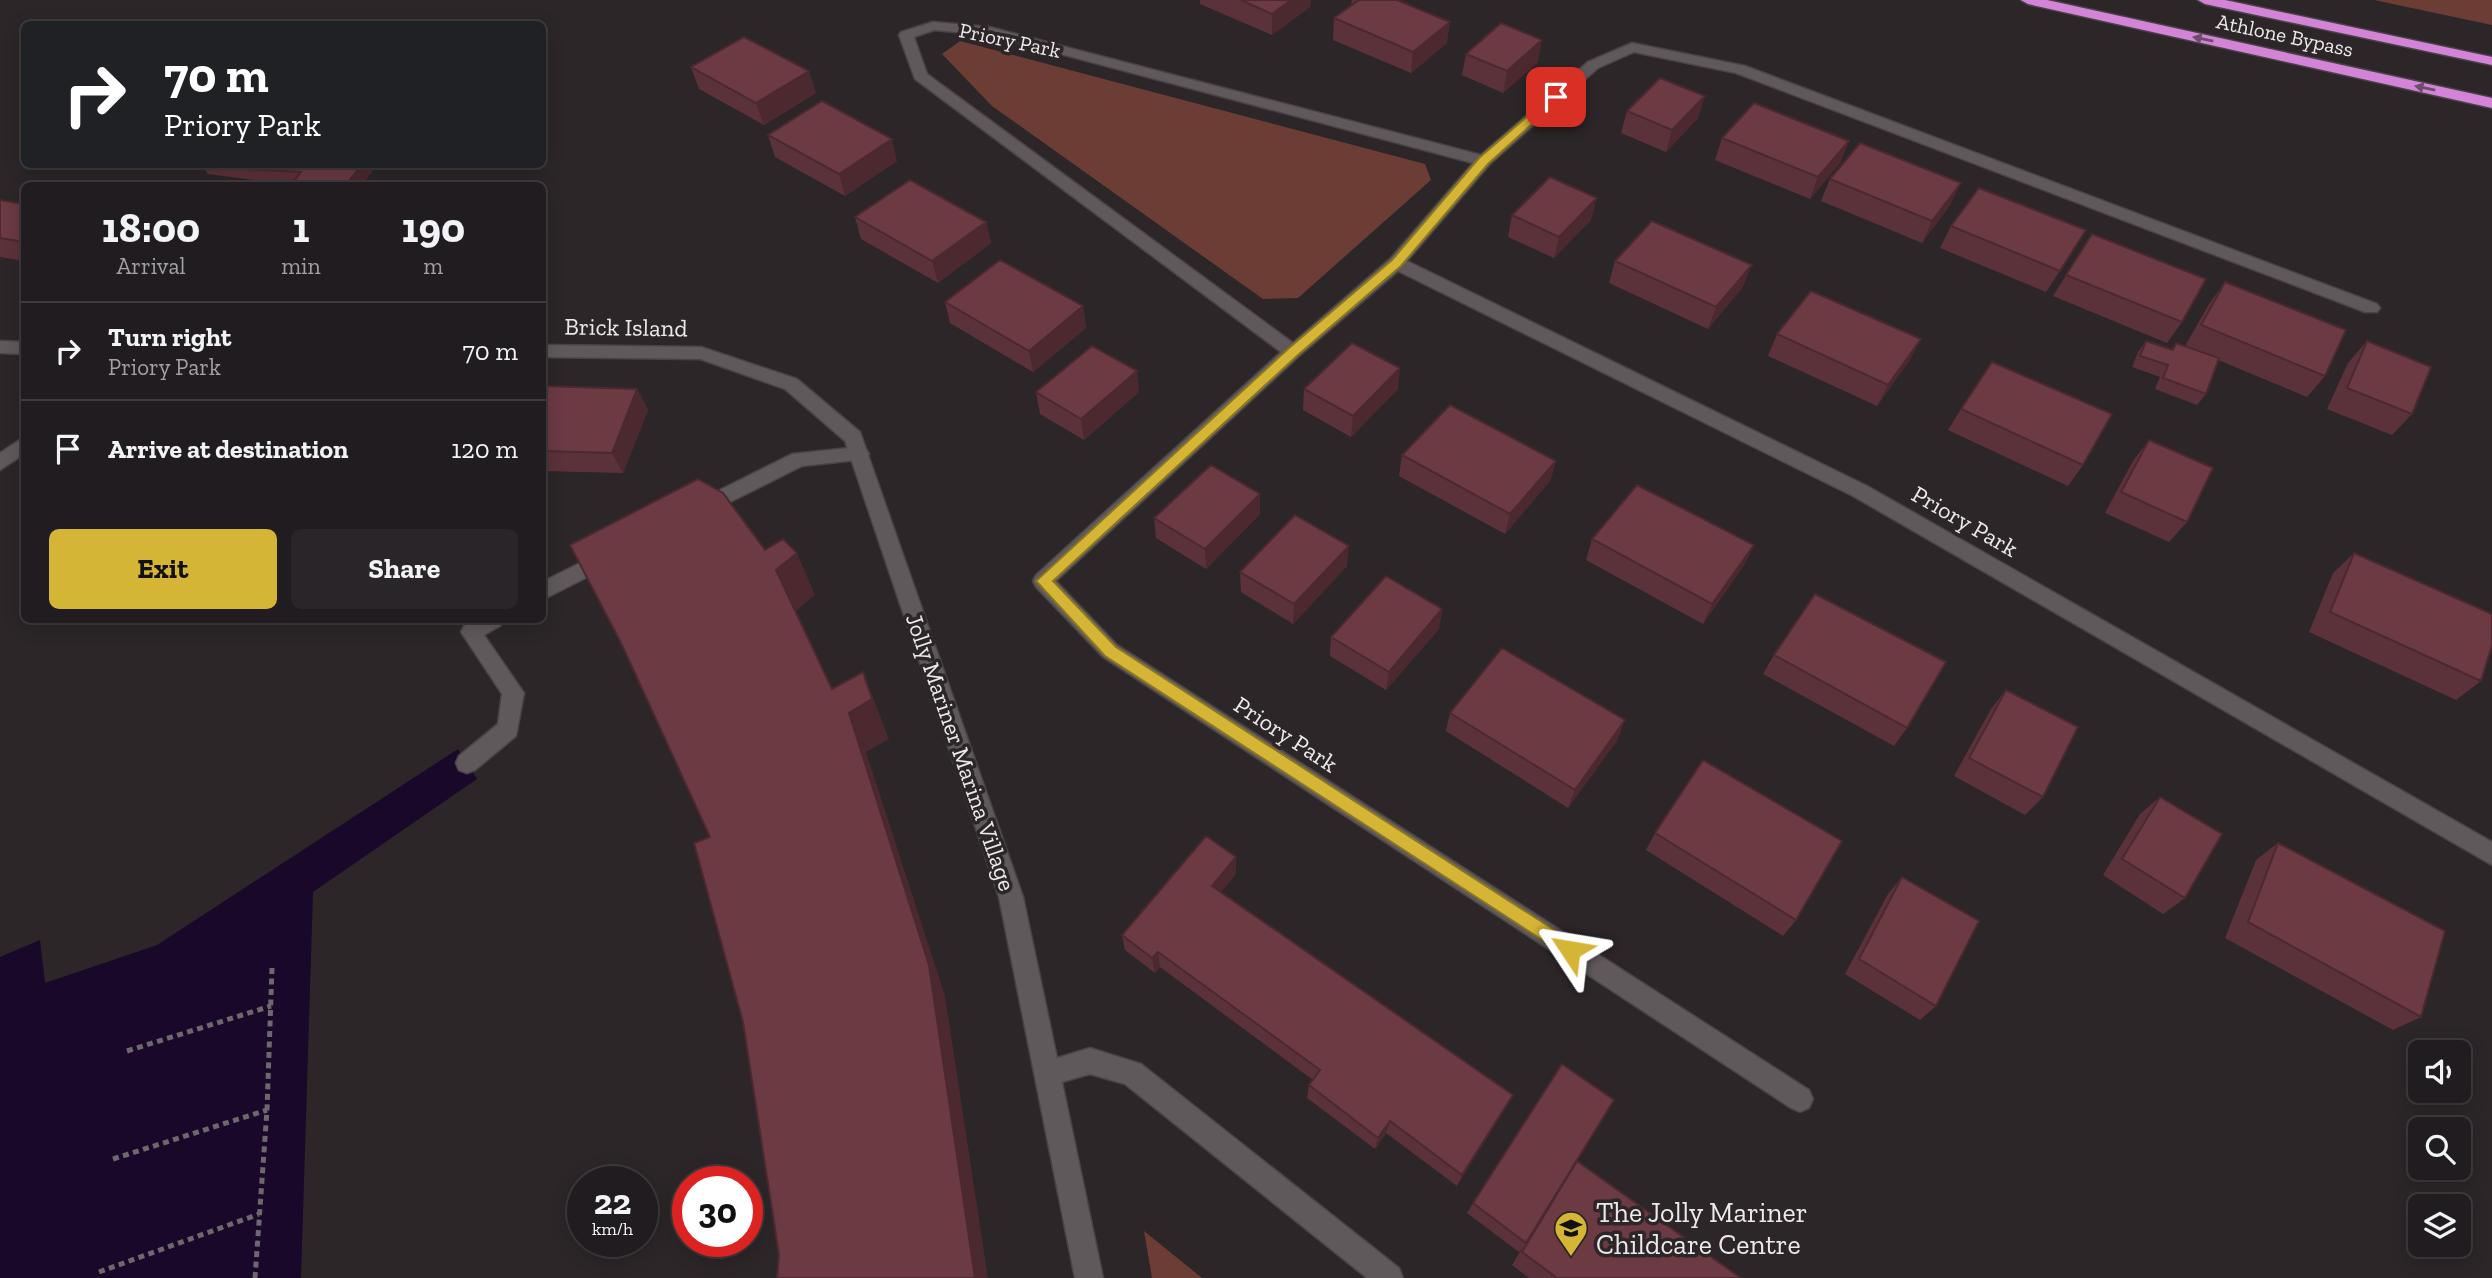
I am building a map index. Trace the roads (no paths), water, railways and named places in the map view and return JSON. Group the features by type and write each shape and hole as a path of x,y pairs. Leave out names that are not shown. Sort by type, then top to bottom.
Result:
{"highway":[{"name":"Athlone Bypass","path":"2028,0 2492,103"},
{"name":"Athlone Bypass","path":"2205,0 2492,61"}],"street":[{"name":"Priory Park","path":"1293,352 920,76 906,35 933,26 989,31 1484,161"},
{"name":"Priory Park","path":"1800,1099 1110,651 1043,581 1293,352 1396,263 1484,161 1593,65 1632,47 1740,69 2371,308"},
{"name":"Priory Park","path":"1396,263 1860,491 2492,854"},
{"path":"0,348 21,348"},
{"name":"Brick Island","path":"546,351 701,353 791,384 856,445"},
{"path":"682,518 799,459 856,445"},
{"name":"Jolly Mariner Marina Village","path":"856,445 1011,897 1089,1278"},
{"path":"0,463 21,446"},
{"path":"546,590 624,548"},
{"path":"467,763 508,729 513,693 471,632 488,623"},
{"path":"1048,1074 1090,1061 1132,1073 1389,1278"}],"place":[{"name":"The Jolly Mariner Childcare Centre","path":"1571,1258"}]}
